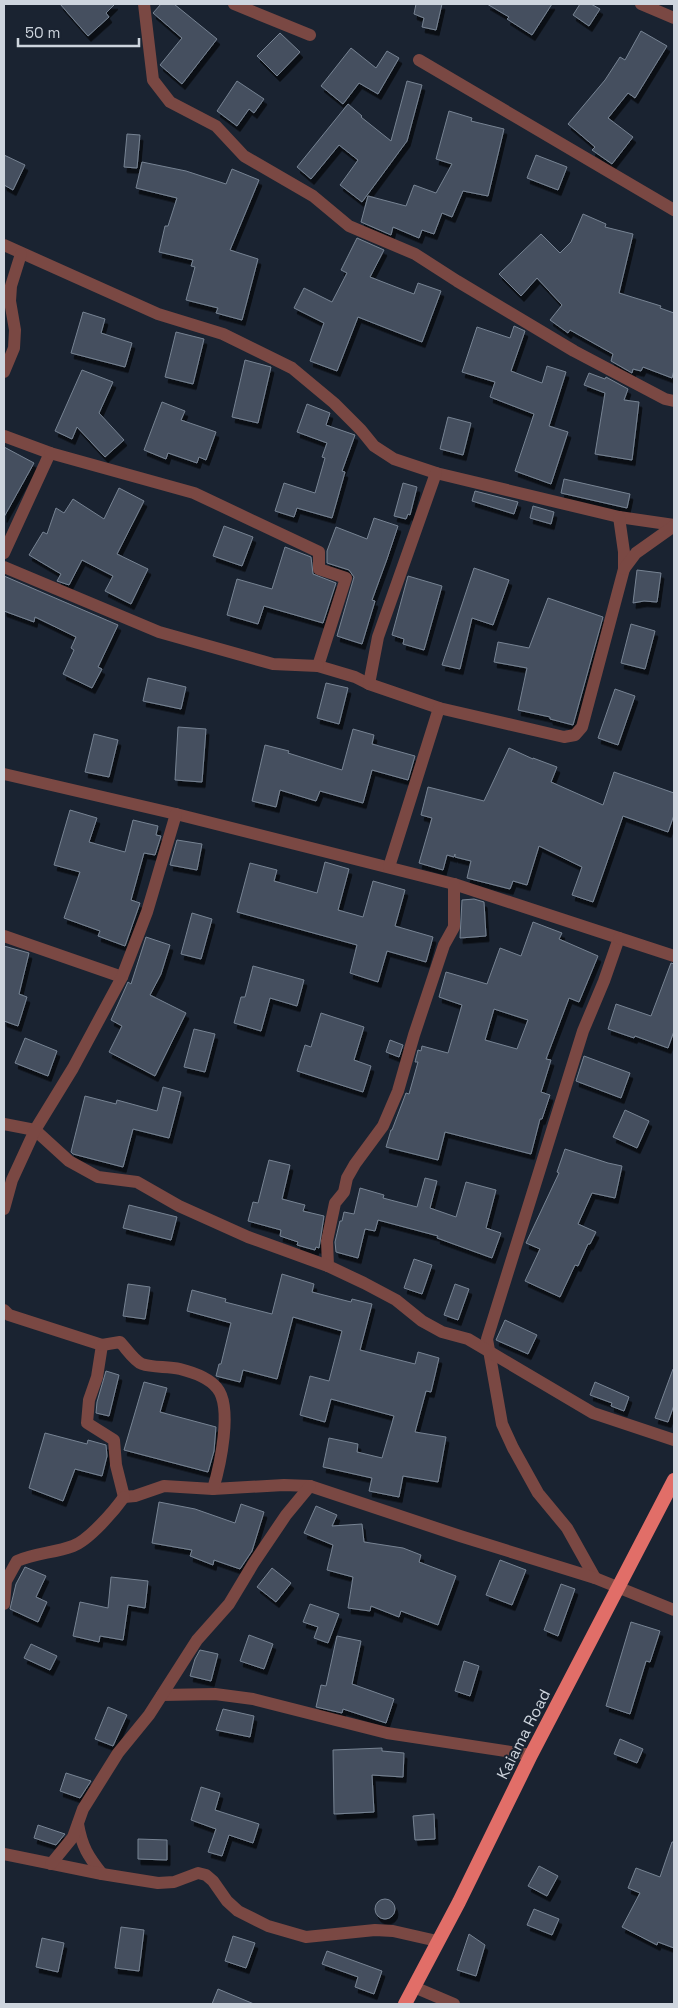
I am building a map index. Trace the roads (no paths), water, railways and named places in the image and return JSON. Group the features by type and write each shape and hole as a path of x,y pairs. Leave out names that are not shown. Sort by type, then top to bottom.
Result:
{"highway":[{"name":"Kaiama Road","path":"405,2004 459,1902 531,1755 620,1588 674,1480"}],"street":[{"path":"144,4 154,80 170,102 216,126 244,156 313,196 349,226 415,254 574,351 665,399 674,401"},
{"path":"234,4 310,35"},
{"path":"641,4 674,18"},
{"path":"419,60 674,210"},
{"path":"4,245 158,314 223,334 292,368 334,404 361,430 374,446 394,459 436,473 619,517 674,525"},
{"path":"4,372 14,348 15,330 10,301 11,286 21,254"},
{"path":"4,436 50,453 194,493 319,552 319,569 346,578 318,666"},
{"path":"4,553 50,453"},
{"path":"369,684 378,637 436,473"},
{"path":"4,566 160,632 273,664 318,666 440,708 564,737 575,735 582,727 624,569 624,552 619,517"},
{"path":"624,569 636,553 674,525"},
{"path":"389,867 440,708"},
{"path":"4,774 176,814 454,884 674,956"},
{"path":"4,1209 12,1180 35,1130 73,1068 122,977 147,912 176,814"},
{"path":"328,1266 327,1241 334,1203 344,1192 347,1178 383,1126 398,1091 414,1035 444,945 454,927 454,884"},
{"path":"4,936 122,977"},
{"path":"595,1578 567,1528 538,1493 502,1424 486,1339 583,1031 604,981 618,938"},
{"path":"4,1124 35,1130 69,1161 98,1177 137,1182 179,1206 248,1237 328,1266 364,1282 396,1300 422,1321 442,1332 468,1339 593,1413 674,1440"},
{"path":"4,1310 9,1315 102,1344 120,1342 140,1364 179,1369 206,1379 216,1386 221,1393 225,1407 224,1439 214,1489"},
{"path":"102,1344 97,1377 88,1400 87,1423 114,1440 116,1465 124,1497"},
{"path":"4,1604 6,1581 16,1561 33,1554 57,1551 76,1545 112,1513 124,1497 135,1496 164,1486 214,1489 284,1485 310,1486 460,1536 595,1578 674,1610"},
{"path":"50,1864 72,1837 91,1794 118,1754 149,1715 197,1640 229,1604 286,1515 310,1486"},
{"path":"162,1695 215,1694 253,1699 387,1733 531,1755"},
{"path":"78,1824 81,1842 86,1855 102,1874"},
{"path":"4,1854 102,1874 158,1883 174,1882 198,1874 206,1875 213,1881 227,1901 238,1911 268,1926 306,1937 375,1930 393,1931 437,1941"},
{"path":"414,1987 454,2004"}]}
